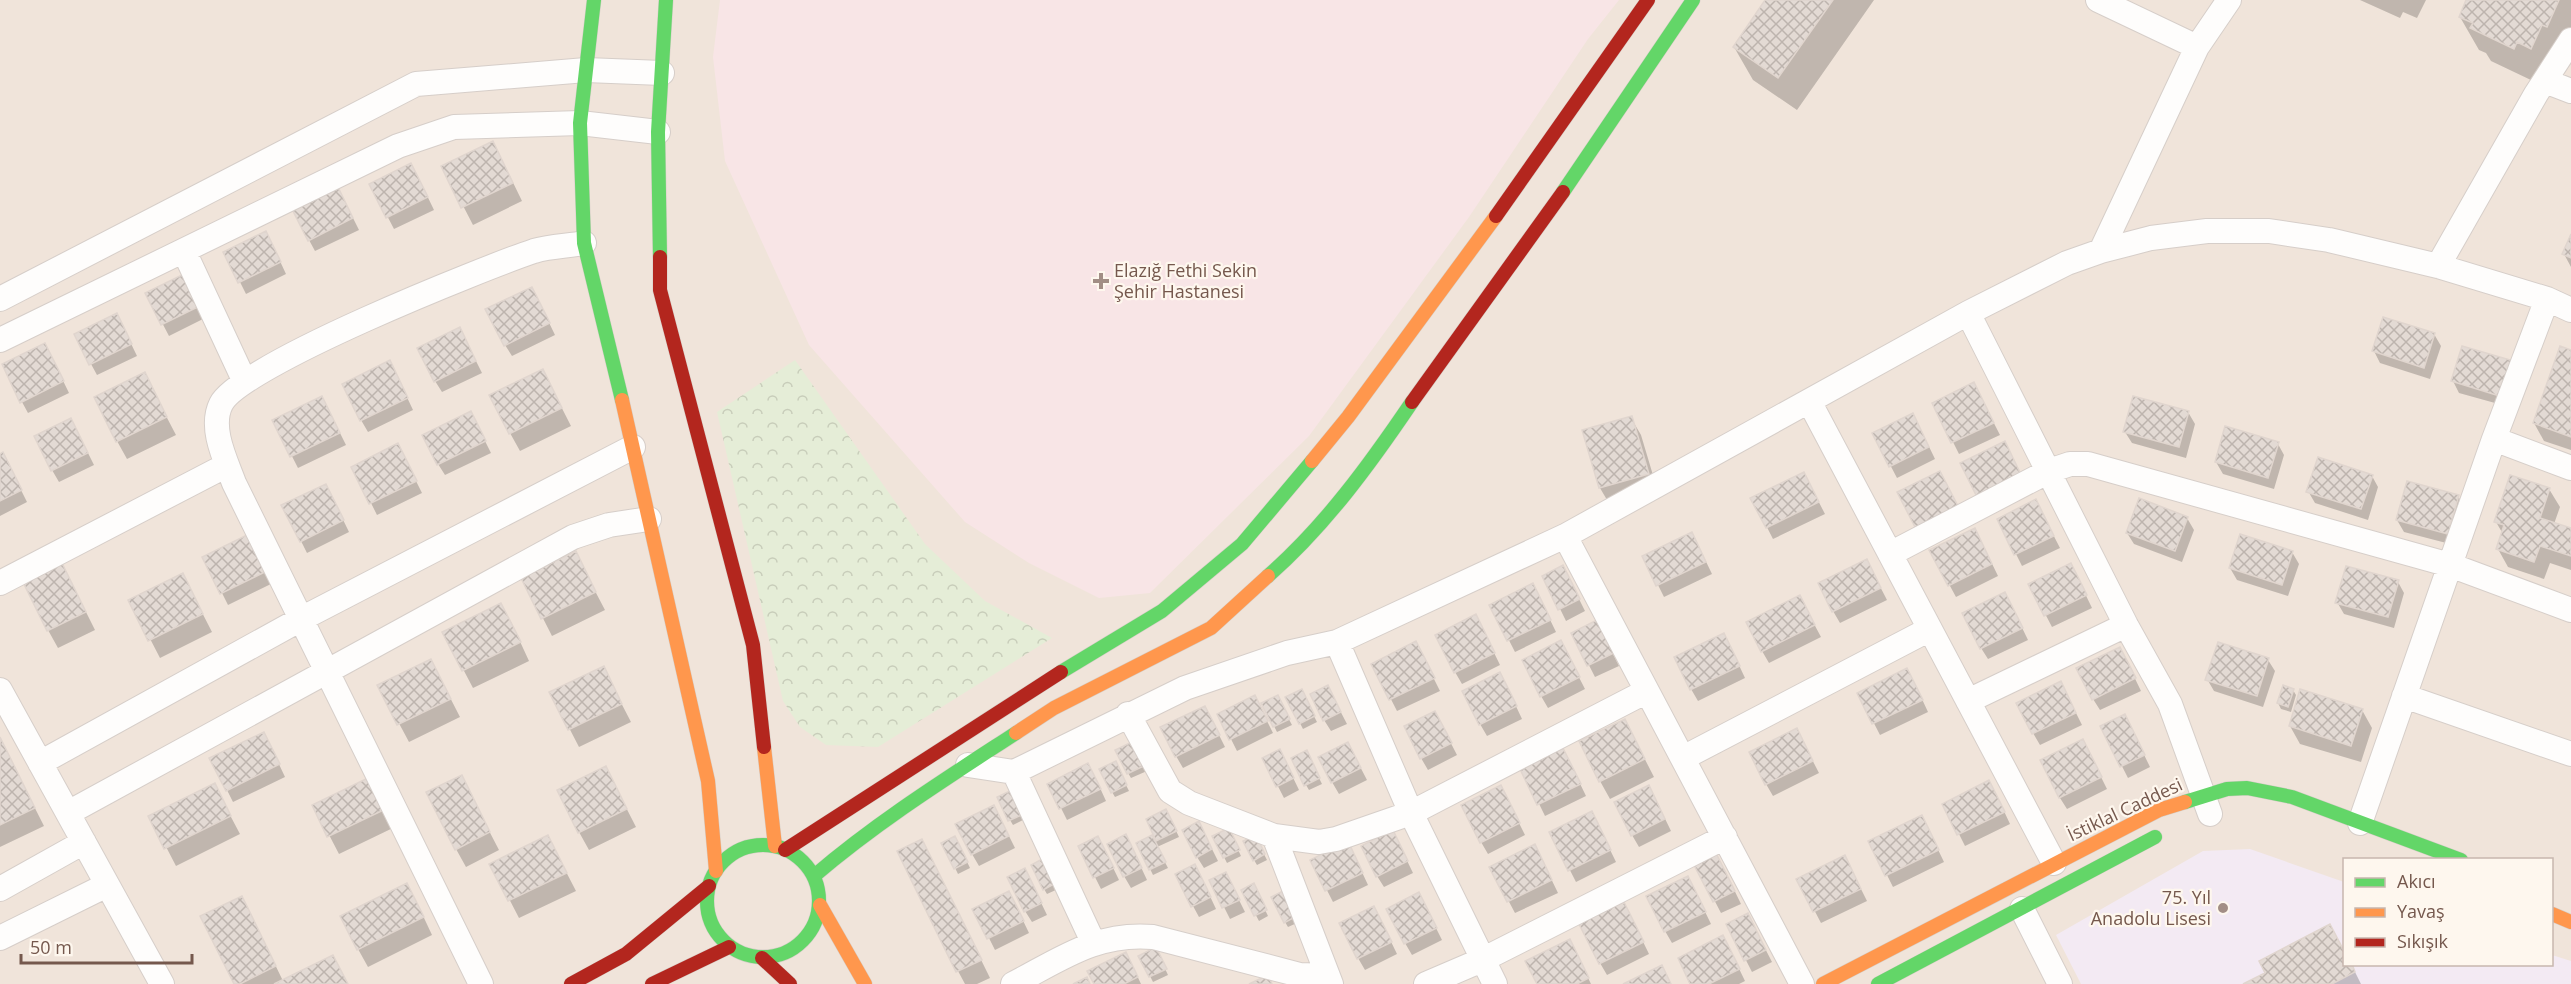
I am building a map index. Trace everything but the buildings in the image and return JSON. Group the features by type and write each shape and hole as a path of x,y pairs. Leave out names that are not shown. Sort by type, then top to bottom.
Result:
{"street":[{"path":"594,0 580,123 584,243 633,447 708,781 716,871"},
{"path":"666,0 658,132 660,290 753,645 780,848"},
{"path":"780,848 1162,611 1242,544 1348,417 1488,227 1648,0"},
{"path":"814,876 851,844 905,805 1054,708 1211,628 1298,550 1373,459 1436,367 1603,136 1694,0"},
{"path":"2098,0 2197,47"},
{"path":"2102,251 2197,47 2229,0"},
{"path":"2438,266 2571,40"},
{"path":"0,299 416,84 586,70 662,73"},
{"path":"2545,81 2571,91"},
{"path":"0,340 398,146 454,127 580,123 658,132"},
{"path":"968,765 1014,772 1185,688 1234,669 1337,642 1565,536 1968,314 2067,263 2102,251 2151,238 2207,231 2269,231 2329,240 2438,266 2547,299 2571,310"},
{"path":"481,984 227,465 217,425 221,403 244,380 397,304 537,250 584,243"},
{"path":"184,250 244,380"},
{"path":"2360,823 2494,439 2547,299"},
{"path":"1968,314 2126,625 2170,704 2209,809"},
{"path":"1809,401 2054,863"},
{"path":"2494,439 2571,468"},
{"path":"40,763 301,619 633,447"},
{"path":"1890,554 2049,471 2070,464 2106,468 2450,565 2571,610"},
{"path":"0,584 227,465"},
{"path":"68,813 573,537 609,525 649,519"},
{"path":"1565,536 1802,984"},
{"path":"1968,701 2126,625"},
{"path":"1683,758 1930,629"},
{"path":"1337,642 1411,813 1495,984"},
{"path":"0,690 162,984"},
{"path":"1128,714 1170,791 1189,803 1274,837 1319,842 1336,839 1411,813 1647,691"},
{"path":"2404,696 2571,754"},
{"path":"1014,772 1093,942"},
{"name":"İstiklal Caddesi","path":"1823,984 2159,810 2209,809 2227,789 2247,788 2273,793 2456,858"},
{"name":"İstiklal Caddesi","path":"1878,984 2171,828"},
{"path":"1274,837 1329,980"},
{"path":"1426,984 1482,960 1725,837"},
{"path":"0,889 84,842"},
{"path":"820,906 817,920 808,936 796,948 780,956 762,958 744,955 729,947 717,935 710,920 707,903 709,886 716,871 727,858 742,849 758,845 780,848 804,863 814,876 820,906 866,984"},
{"path":"0,938 107,885"},
{"path":"571,984 626,954 709,886"},
{"path":"2022,909 2061,984"},
{"path":"2553,915 2571,922"},
{"path":"1013,984 1093,942 1132,935 1153,937 1300,975 1329,980"},
{"path":"652,984 729,947"},
{"path":"762,958 790,984"}],"shaded area":[{"path":"0,0 2571,0 2571,984 0,984"},
{"name":"Elazığ Fethi Sekin Şehir Hastanesi","path":"720,0 1619,0 1588,39 1469,217 1309,436 1150,593 1099,598 1029,563 965,522 809,345 725,161 713,57"},
{"name":"75. Yıl Anadolu Lisesi","path":"2250,849 2343,882 2343,966 2553,966 2553,955 2571,961 2571,984 2081,984 2056,935 2203,851"}],"green space":[{"path":"795,360 925,544 985,601 1052,638 878,747 826,745 800,727 783,701 717,412"}],"traffic: fast":[{"path":"594,0 580,123 584,243 622,400"},
{"path":"660,257 658,132 666,0"},
{"path":"1563,192 1693,0"},
{"path":"1268,576 1309,536 1346,494 1412,402"},
{"path":"1061,672 1162,611 1242,544 1312,461"},
{"path":"814,876 887,819 1016,733"},
{"path":"2185,802 2227,789 2247,788 2292,797 2456,858"},
{"path":"1878,984 2155,837"},
{"path":"763,845 784,849 803,861 815,880 819,901 815,922 803,941 784,953 763,957 742,953 723,941 711,922 707,901 711,880 723,861 742,849 763,845"}],"traffic: slow":[{"path":"1312,461 1348,417 1496,216"},
{"path":"622,400 708,781 716,871"},
{"path":"1016,733 1054,708 1211,628 1268,576"},
{"path":"764,747 775,846"},
{"path":"1823,984 2159,810 2185,802"},
{"path":"820,905 865,984"},
{"path":"2553,914 2571,922"}],"traffic: jam":[{"path":"1496,216 1648,0"},
{"path":"1412,402 1563,192"},
{"path":"660,257 660,290 753,645 764,747"},
{"path":"785,850 1061,672"},
{"path":"571,984 626,954 709,886"},
{"path":"652,984 729,947"},
{"path":"762,958 790,984"}],"place":[{"name":"Elazığ Fethi Sekin Şehir Hastanesi","path":"1101,281"},
{"name":"75. Yıl Anadolu Lisesi","path":"2223,908"}]}
